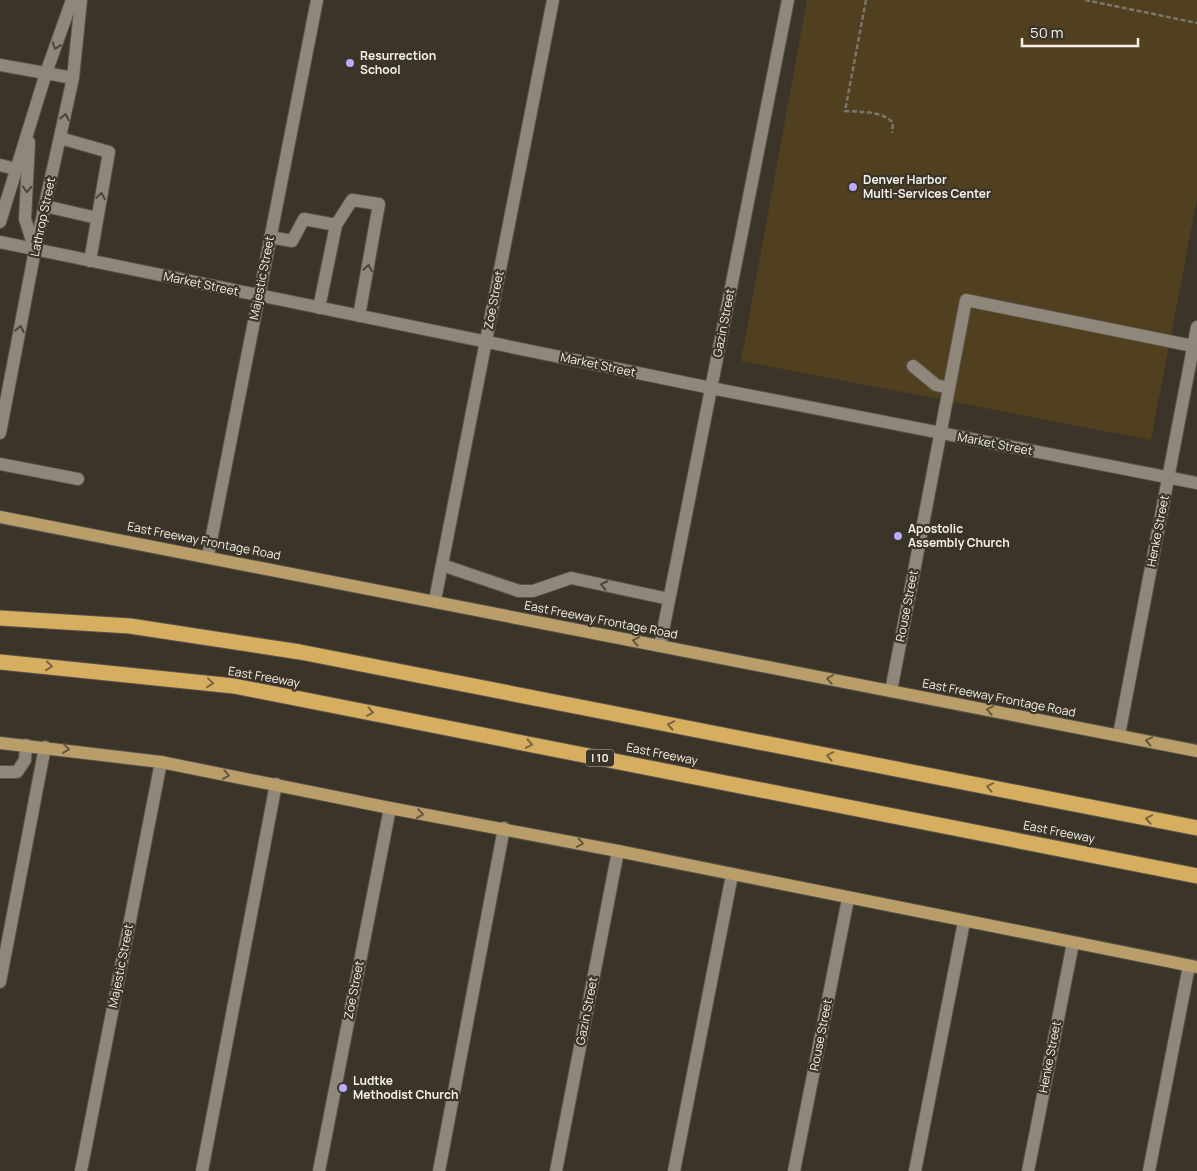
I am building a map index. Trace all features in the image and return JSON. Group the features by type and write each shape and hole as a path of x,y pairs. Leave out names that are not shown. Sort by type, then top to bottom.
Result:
{"highway":[{"path":"4,619 130,626 300,652 1197,828"},
{"name":"East Freeway","path":"0,662 234,686 1197,876"}],"main road":[{"name":"East Freeway Frontage Road","path":"0,517 435,600 1197,751"},
{"path":"0,743 161,762 390,808 504,828 848,899 1193,967"}],"street":[{"path":"0,222 3,203 72,0"},
{"name":"Lathrop Street","path":"0,433 35,250 73,78 81,0"},
{"name":"Majestic Street","path":"208,556 317,0"},
{"name":"Zoe Street","path":"435,600 553,0"},
{"name":"Gazin Street","path":"660,646 788,0"},
{"path":"0,64 73,78"},
{"path":"30,123 25,219 35,250"},
{"path":"60,138 109,152 90,261"},
{"path":"0,165 16,169"},
{"path":"319,308 336,225 352,200 379,204 359,316"},
{"path":"45,206 97,218"},
{"path":"270,237 292,241 304,219 336,225"},
{"name":"Market Street","path":"0,242 711,388 1197,483"},
{"name":"Rouse Street","path":"891,691 966,300 1193,346"},
{"name":"Henke Street","path":"1119,735 1197,327"},
{"path":"913,366 936,384 949,388"},
{"path":"0,464 78,479"},
{"path":"442,565 519,591 533,591 571,578 669,599"},
{"path":"0,772 17,772 24,760 26,745"},
{"path":"0,982 45,747"},
{"name":"Majestic Street","path":"81,1171 161,762"},
{"path":"202,1171 276,784"},
{"name":"Zoe Street","path":"318,1171 390,808"},
{"path":"439,1171 504,828"},
{"name":"Gazin Street","path":"556,1171 618,851"},
{"path":"674,1171 732,874"},
{"name":"Rouse Street","path":"794,1171 848,899"},
{"path":"915,1171 964,922"},
{"name":"Henke Street","path":"1028,1171 1073,943"},
{"path":"1149,1171 1193,967"}],"path":[{"path":"866,0 845,110 875,114 891,119 893,123 892,133"},
{"path":"1085,0 1197,24"}],"shaded area":[{"path":"807,0 1197,0 1197,199 1151,440 741,361"}],"place":[{"name":"Resurrection School","path":"350,63"},
{"name":"Denver Harbor Multi-Services Center","path":"853,187"},
{"name":"Apostolic Assembly Church","path":"898,536"},
{"name":"Ludtke Methodist Church","path":"343,1088"}]}
